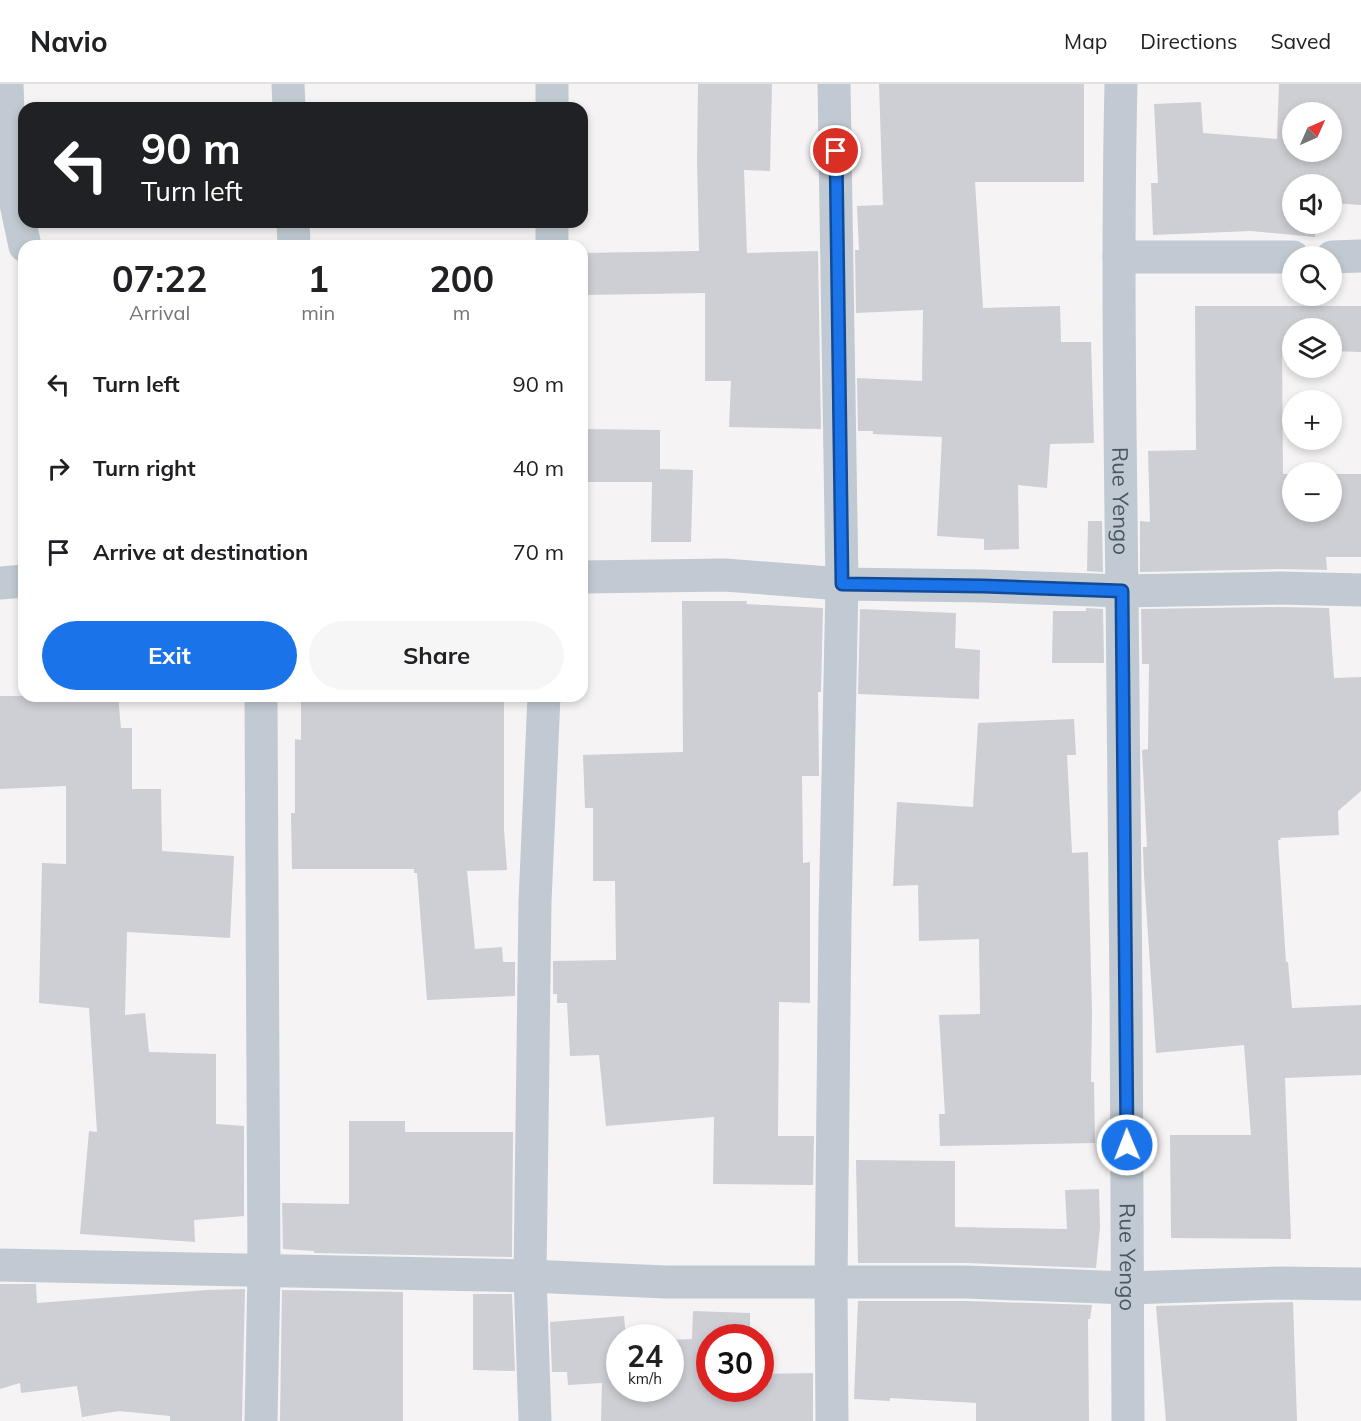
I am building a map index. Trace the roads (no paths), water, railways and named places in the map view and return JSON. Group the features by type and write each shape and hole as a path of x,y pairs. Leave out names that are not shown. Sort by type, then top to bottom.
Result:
{"street":[{"path":"7,84 10,176 18,213"},
{"path":"288,84 289,102"},
{"path":"552,84 552,102"},
{"path":"832,1421 831,1282 835,919 842,584 834,84"},
{"name":"Rue Yengo","path":"1121,84 1119,420 1128,1421"},
{"path":"1342,257 1361,256"},
{"path":"1119,258 1282,257"},
{"path":"588,577 726,575 842,584 1122,591 1279,588 1361,590"},
{"path":"0,583 18,582"},
{"path":"261,702 264,1271 261,1421"},
{"path":"535,1421 530,1276 535,903 544,702"},
{"path":"0,1265 530,1276 665,1282 966,1282 1128,1288 1281,1283 1361,1284"}]}
